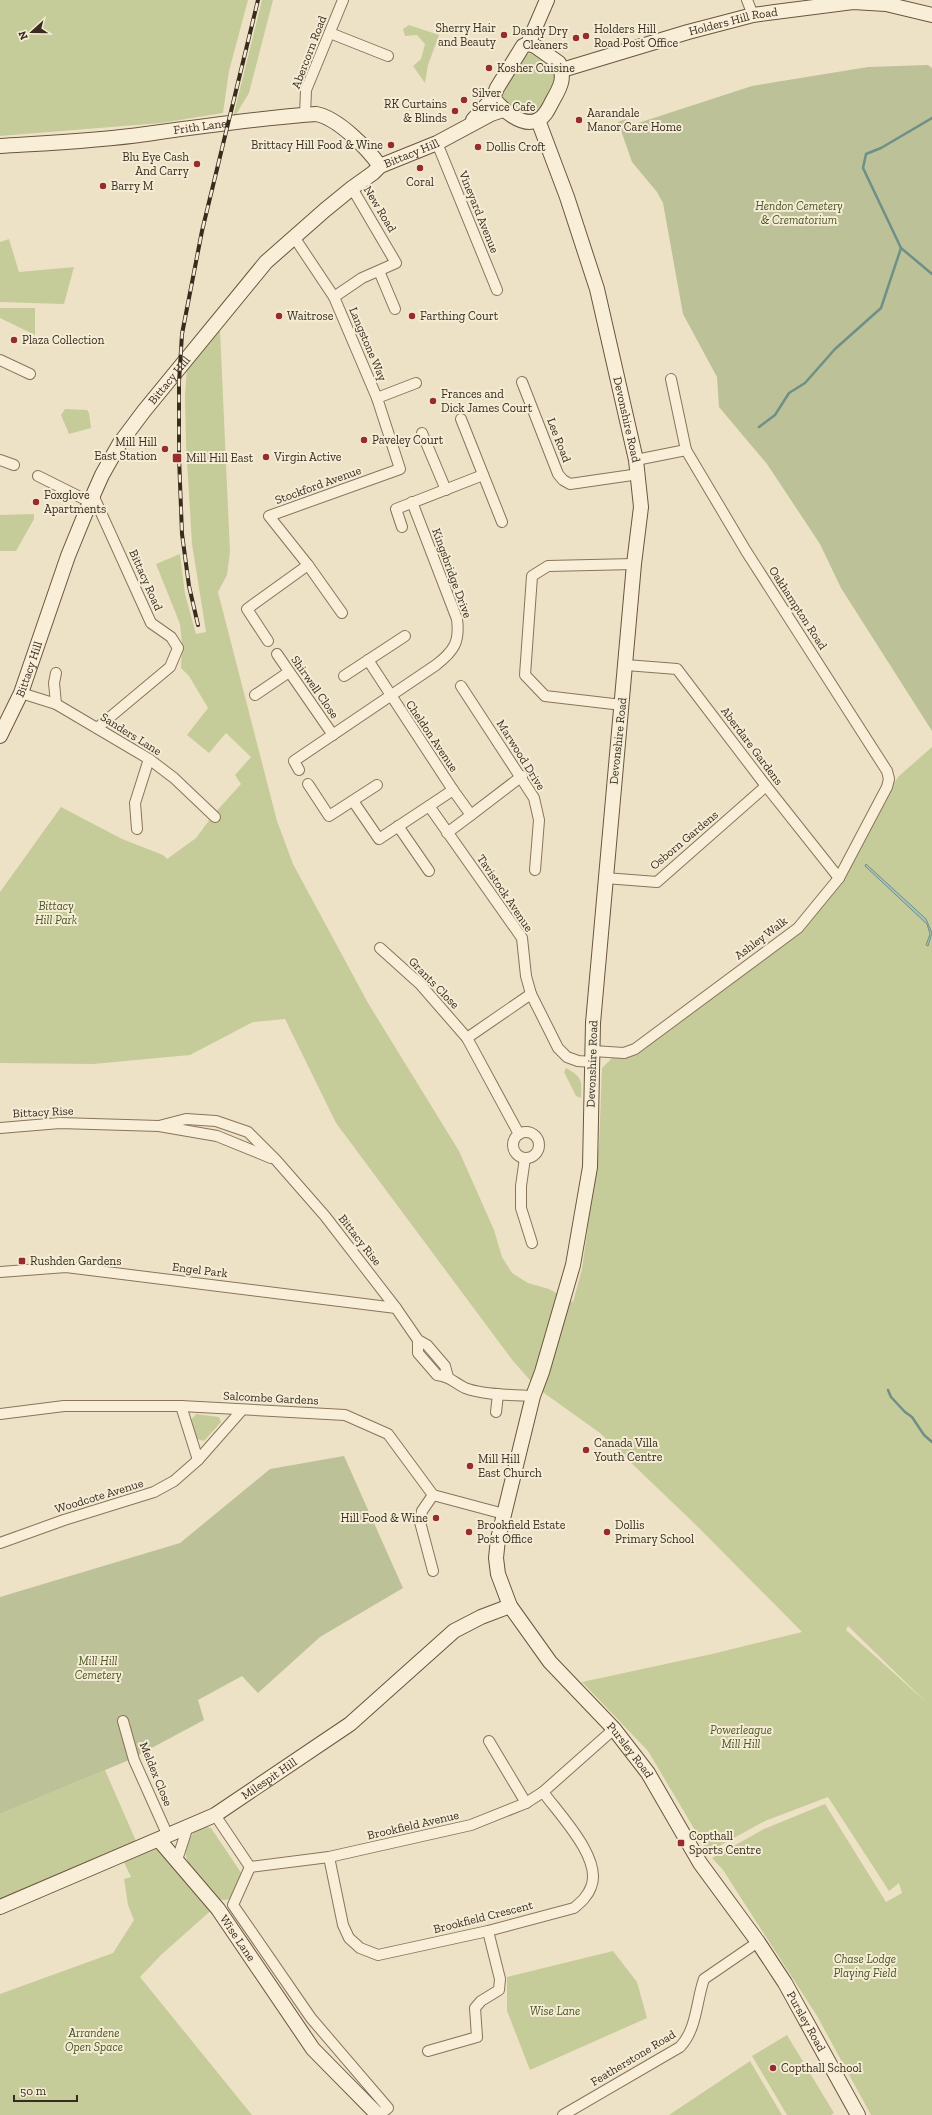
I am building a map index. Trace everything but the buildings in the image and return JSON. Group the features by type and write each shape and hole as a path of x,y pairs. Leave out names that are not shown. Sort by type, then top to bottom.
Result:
{"street":[{"name":"Abercorn Road","path":"305,115 306,90 343,0"},
{"path":"528,44 559,63 564,78 562,85 545,114 538,120 524,121 503,110 493,98 497,88 519,51 528,44 547,0"},
{"path":"747,0 753,16"},
{"name":"Holders Hill Road","path":"562,70 753,16 853,2 886,4 932,15"},
{"path":"330,33 388,56"},
{"name":"Bittacy Hill","path":"466,128 493,98"},
{"name":"Bittacy Hill","path":"0,736 21,693 68,556 92,498 117,448 144,411 266,262 352,188 380,166 437,143 491,114 503,110"},
{"name":"Frith Lane","path":"0,146 147,134 223,122 305,115 327,116 338,123 374,158 380,166"},
{"name":"Devonshire Road","path":"538,120 567,197 597,289 639,474 641,507 634,564 592,1056 590,1167 572,1265 542,1372"},
{"name":"Vineyard Avenue","path":"437,143 496,290"},
{"name":"New Road","path":"352,188 396,263 379,271"},
{"name":"Langstone Way","path":"294,237 334,297 377,398 400,469"},
{"path":"334,297 362,278 379,271 395,309"},
{"path":"0,360 30,374"},
{"name":"Oakhampton Road","path":"671,379 686,450 746,551 887,771 889,779"},
{"name":"Lee Road","path":"522,382 558,474 563,480 570,484 639,474"},
{"path":"377,398 416,383"},
{"path":"461,419 502,522"},
{"path":"422,433 446,490"},
{"path":"636,460 686,450"},
{"path":"0,460 14,465"},
{"name":"Stockford Avenue","path":"342,613 308,565 269,516 400,469"},
{"path":"402,527 396,509 483,475"},
{"path":"38,476 92,498"},
{"name":"Bittacy Road","path":"92,498 151,623 171,637 178,648 170,667 97,728"},
{"name":"Kingsbridge Drive","path":"299,770 294,761 447,657 455,647 459,633 457,619 412,502"},
{"path":"622,705 545,696 525,675 532,576 548,566 634,564"},
{"path":"268,641 248,609 308,565"},
{"path":"344,676 405,636"},
{"name":"Shirwell Close","path":"277,654 333,735"},
{"name":"Cheldon Avenue","path":"368,660 390,696 471,816"},
{"name":"Aberdare Gardens","path":"626,665 677,669 766,786 839,878"},
{"path":"255,695 289,672"},
{"path":"56,673 54,683 56,704"},
{"name":"Marwood Drive","path":"461,686 522,776 534,798 539,820 535,870"},
{"name":"Sanders Lane","path":"21,693 56,704 149,759 174,778 215,817"},
{"path":"137,829 135,803 149,759"},
{"path":"447,833 522,776"},
{"name":"Ashley Walk","path":"592,1056 624,1053 634,1049 798,928 839,878 887,787 889,779"},
{"path":"308,784 329,816 377,785"},
{"name":"Osborn Gardens","path":"606,878 657,882 766,786"},
{"path":"353,801 379,839 453,790"},
{"name":"Tavistock Avenue","path":"429,806 522,938 526,976 531,994 562,1054 578,1061 592,1056"},
{"path":"398,826 429,871"},
{"name":"Grants Close","path":"380,948 420,984 467,1038 519,1134"},
{"path":"467,1038 531,994"},
{"name":"Bittacy Rise","path":"159,1126 186,1119 216,1121 248,1132 276,1160 324,1216 396,1308 418,1340 427,1345 445,1366 448,1376 465,1388 498,1394 533,1396"},
{"name":"Bittacy Rise","path":"0,1128 60,1123 159,1126 217,1136 276,1160"},
{"path":"530,1133 538,1142 535,1153 525,1158 517,1154 513,1148 514,1139 519,1134 530,1133"},
{"path":"525,1158 521,1186 521,1208 532,1243"},
{"name":"Engel Park","path":"0,1272 66,1267 396,1308"},
{"name":"Pursley Road","path":"542,1372 533,1396 498,1539 496,1558 498,1574 510,1606 550,1662 614,1729 648,1773 700,1863 758,1942 788,1989 858,2115"},
{"path":"496,1412 498,1394"},
{"name":"Salcombe Gardens","path":"0,1414 64,1406 181,1406 344,1415 388,1434 434,1494"},
{"path":"181,1406 198,1460"},
{"name":"Woodcote Avenue","path":"0,1543 64,1520 154,1492 174,1481 198,1460 242,1410"},
{"path":"433,1571 420,1522 422,1511 434,1494 504,1514"},
{"name":"Milespit Hill","path":"0,1907 163,1838 215,1814 350,1724 454,1631 481,1617 510,1606"},
{"name":"Meldex Close","path":"123,1721 134,1760 163,1838"},
{"name":"Brookfield Avenue","path":"250,1867 329,1856 471,1825 526,1803 543,1792 614,1729"},
{"path":"489,1741 526,1803"},
{"name":"Brookfield Crescent","path":"329,1856 343,1925 349,1938 360,1948 378,1955 488,1931 574,1908 585,1898 592,1886 593,1868 587,1852 543,1792"},
{"path":"215,1814 250,1867"},
{"path":"177,1860 188,1826"},
{"name":"Wise Lane","path":"163,1838 177,1860 218,1909 313,2050 379,2115 388,2108 311,2018 233,1905"},
{"name":"Wise Lane","path":"233,1905 250,1867"},
{"name":"Wise Lane","path":"218,1909 233,1905"},
{"path":"428,2051 477,2037 475,2008 481,2001 499,1990 500,1979 488,1931"},
{"name":"Featherstone Road","path":"563,2115 680,2047 688,2038 692,2028 704,1979 758,1942"}],"green space":[{"path":"0,0 248,0 229,71 223,113 161,123 0,136"},
{"path":"262,0 273,0 249,93 232,121"},
{"path":"409,25 439,35 428,65 425,83 413,66 421,59 425,44 417,35 405,36 403,29"},
{"path":"534,53 554,66 557,78 538,113 529,116 520,113 503,102 501,95 522,57 527,54"},
{"name":"Hendon Cemetery & Crematorium","path":"928,65 932,68 932,731 841,588 820,544 767,464 719,407 717,377 683,314 663,203 657,192 632,162 618,122 626,119 629,126 752,86 868,67"},
{"path":"9,239 19,272 74,267 64,304 0,302 0,242"},
{"path":"0,308 35,308 35,335 0,318"},
{"path":"220,330 230,552 227,575 218,592 277,821 293,864 368,1003 459,1151 494,1230 502,1257 512,1273 528,1283 549,1289 573,1302 582,1269 599,1145 602,1068 613,1057 638,1053 798,928 842,880 880,802 899,776 932,747 932,2115 871,2115 817,2016 723,1870 712,1858 764,1829 825,1804 886,1902 902,1893 899,1883 889,1891 828,1797 765,1821 708,1852 648,1751 582,1682 712,1654 802,1632 698,1527 600,1433 537,1388 513,1361 336,1123 285,1019 253,1022 190,1055 93,1064 0,1063 0,892 61,807 122,839 163,855 167,859 196,838 213,815 241,784 235,775 251,757 226,733 209,753 187,735 208,708 189,676 181,668 182,644 180,624 156,564 180,554 185,594 196,634 206,632 192,544 186,445 185,396 187,368","holes":["848,1626 926,1702 846,1630"]},
{"path":"65,409 87,410 89,413 91,428 69,434 61,415"},
{"path":"34,514 34,519 16,551 0,551 0,515"},
{"path":"566,1068 575,1074 580,1080 581,1098 576,1096 564,1072"},
{"path":"196,1414 219,1417 221,1422 204,1441 197,1439 191,1420"},
{"name":"Mill Hill Cemetery","path":"344,1456 403,1588 320,1637 258,1693 242,1676 198,1700 204,1720 129,1760 0,1814 0,1597 180,1543 270,1469"},
{"name":"Arrandene Open Space","path":"105,1770 139,1848 159,1840 216,1906 161,1955 140,1977 252,2115 0,2115 0,1994 113,1953 134,1920 128,1905 124,1879 131,1877 121,1856 0,1907 0,1814"},
{"path":"201,1825 211,1828 242,1874 231,1898 222,1900 216,1897 196,1875 187,1860 187,1845 191,1836"},
{"name":"Wise Lane","path":"613,1951 637,1982 647,2018 530,2070 507,2011 507,1977"},
{"path":"787,2035 834,2113 831,2115 787,2115 752,2056"},
{"path":"750,2061 782,2115 669,2115"}],"water":[{"path":"866,864 926,919 932,933 928,946 926,945 930,934 927,924 865,866"}],"waterway":[{"path":"932,118 881,148 866,154 863,168 901,248 932,274"},
{"path":"759,427 775,415 789,393 805,383 835,349 881,308 901,248"},
{"path":"888,1390 891,1397 905,1412 912,1417 924,1435 932,1442"}],"railway":[{"path":"198,625 189,586 182,534 179,457 179,382 182,334 202,231 258,0"}],"place":[{"name":"Sherry Hair and Beauty","path":"504,35"},
{"name":"Holders Hill Road Post Office","path":"586,36"},
{"name":"Dandy Dry Cleaners","path":"576,38"},
{"name":"Kosher Cuisine","path":"489,68"},
{"name":"Silver Service Cafe","path":"464,100"},
{"name":"RK Curtains & Blinds","path":"455,111"},
{"name":"Aarandale Manor Care Home","path":"579,120"},
{"name":"Brittacy Hill Food & Wine","path":"391,145"},
{"name":"Dollis Croft","path":"478,147"},
{"name":"Blu Eye Cash And Carry","path":"197,164"},
{"name":"Coral","path":"420,168"},
{"name":"Barry M","path":"103,186"},
{"name":"Waitrose","path":"279,316"},
{"name":"Farthing Court","path":"412,316"},
{"name":"Plaza Collection","path":"14,340"},
{"name":"Frances and Dick James Court","path":"433,401"},
{"name":"Paveley Court","path":"364,440"},
{"name":"Mill Hill East Station","path":"165,449"},
{"name":"Virgin Active","path":"266,457"},
{"name":"Mill Hill East","path":"177,458"},
{"name":"Foxglove Apartments","path":"36,502"},
{"name":"Rushden Gardens","path":"22,1261"},
{"name":"Canada Villa Youth Centre","path":"586,1450"},
{"name":"Mill Hill East Church","path":"470,1466"},
{"name":"Hill Food & Wine","path":"436,1518"},
{"name":"Brookfield Estate Post Office","path":"469,1532"},
{"name":"Dollis Primary School","path":"607,1532"},
{"name":"Copthall Sports Centre","path":"681,1843"},
{"name":"Copthall School","path":"773,2068"}],"park label":[{"name":"Bittacy Hill Park","path":"56,913"},
{"name":"Powerleague Mill Hill","path":"741,1737"},
{"name":"Chase Lodge Playing Field","path":"865,1966"}]}
